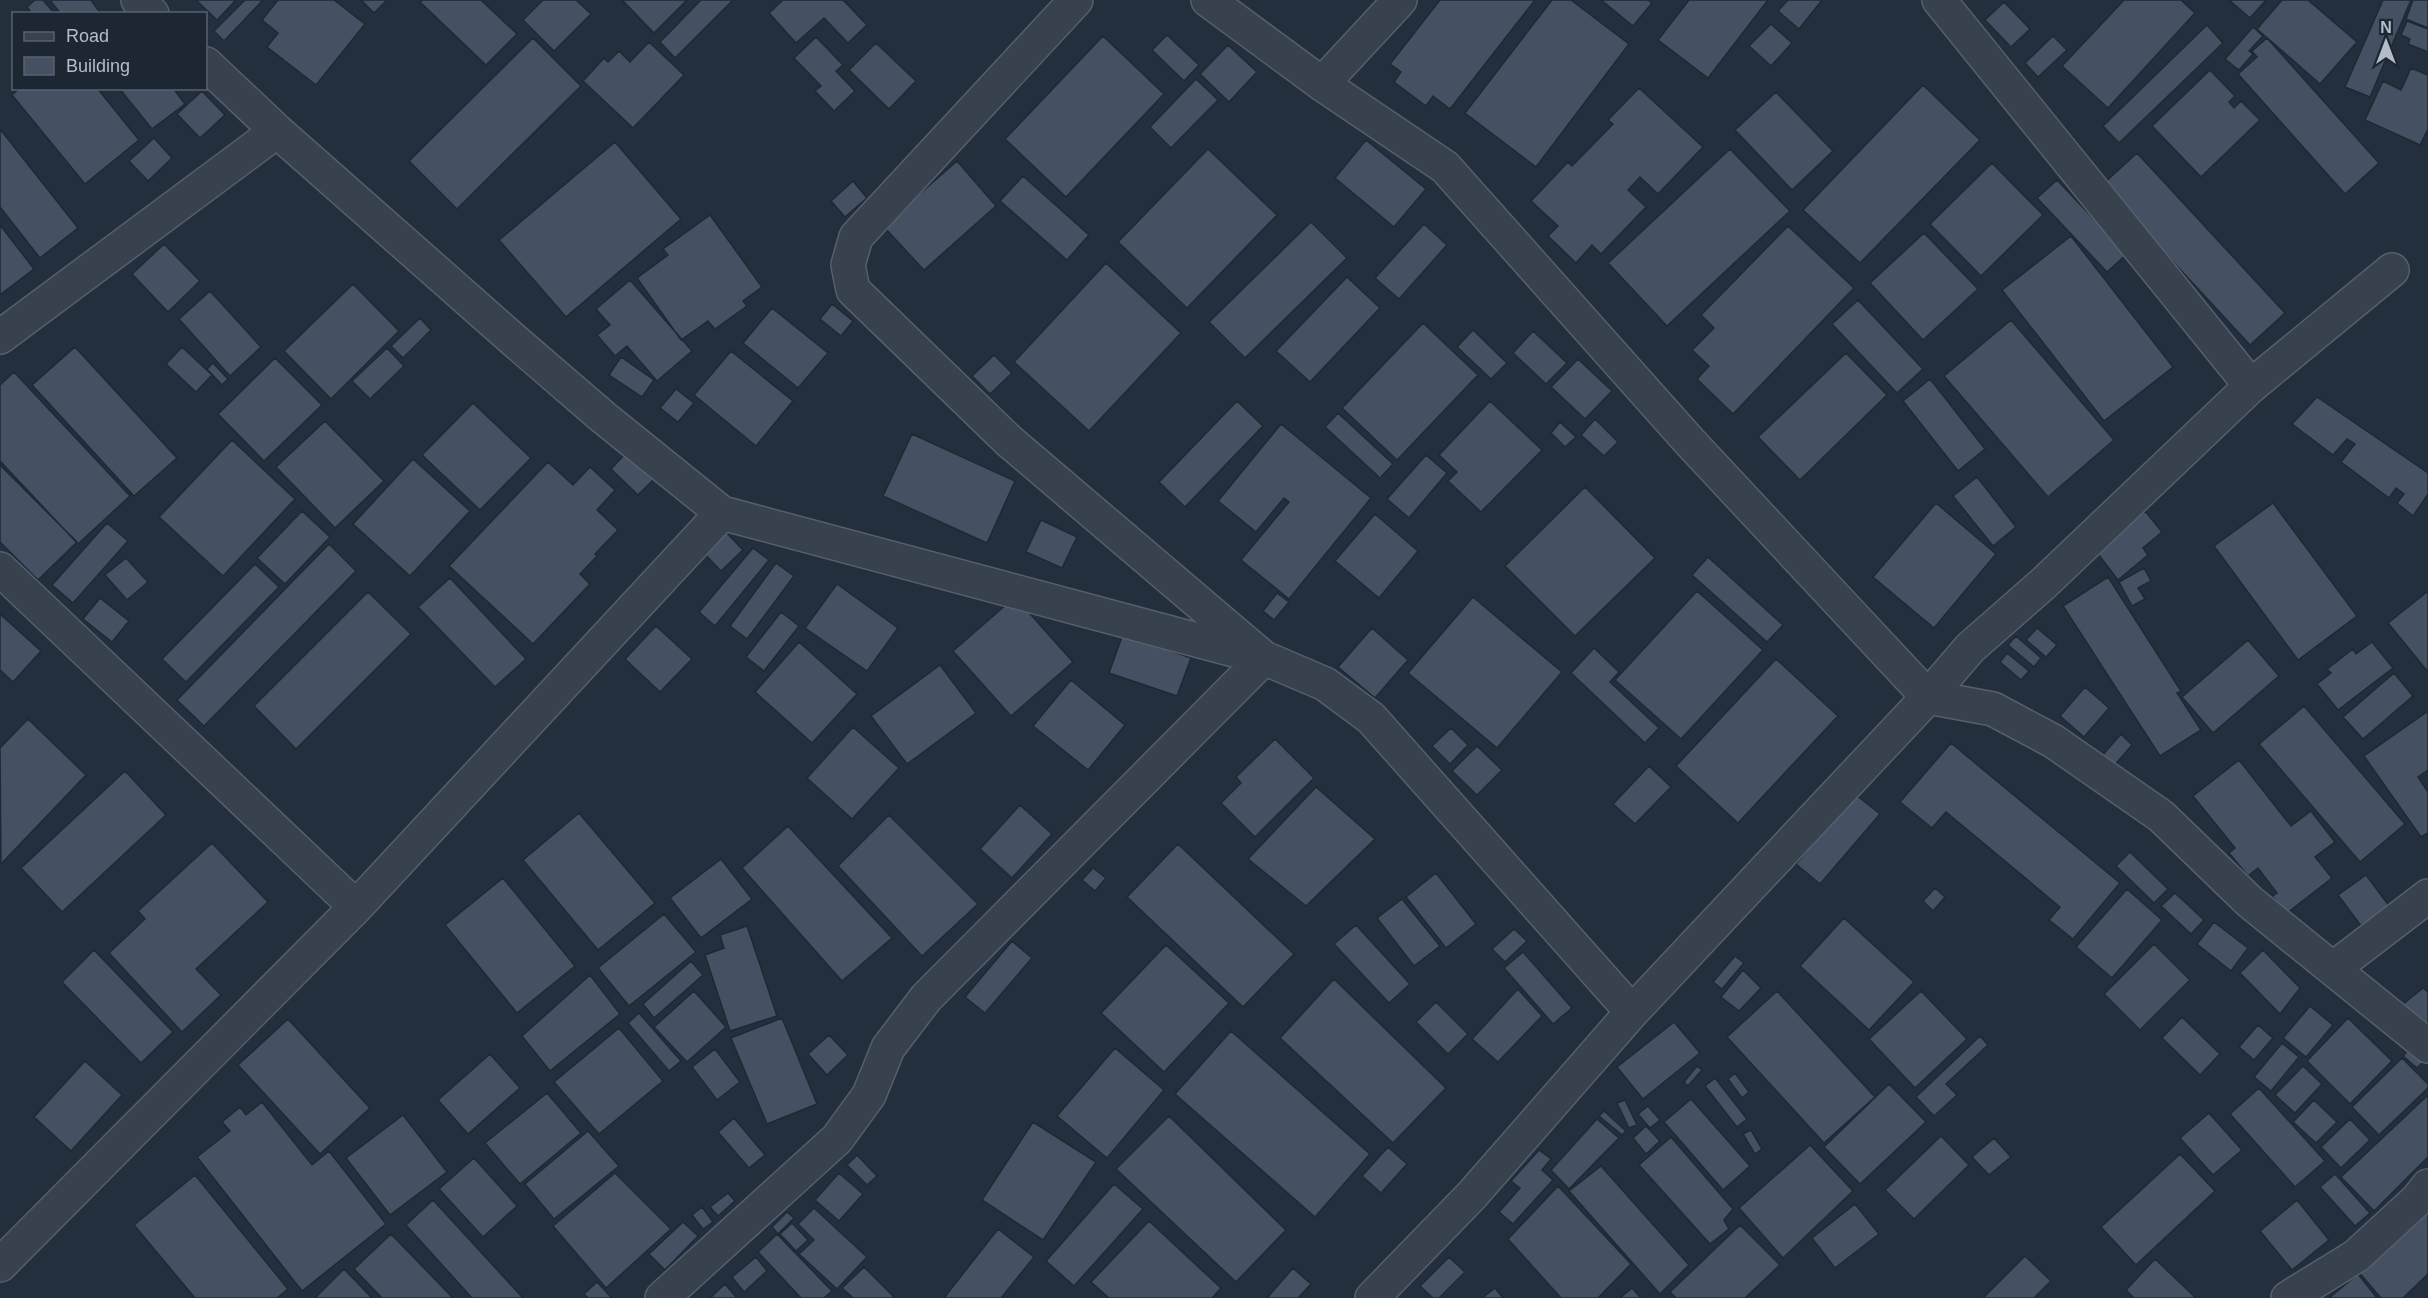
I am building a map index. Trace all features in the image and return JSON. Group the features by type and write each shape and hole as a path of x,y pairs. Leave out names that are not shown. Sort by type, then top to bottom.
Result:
{"street":[{"path":"138,0 150,12"},
{"path":"1076,0 856,237 848,265 853,290 1009,441 1264,658"},
{"path":"1208,0 1322,84 1445,167 1690,442 1928,697 1993,709 2053,741 2161,816 2250,902 2428,1046"},
{"path":"1322,84 1400,0"},
{"path":"1939,0 2251,386"},
{"path":"207,65 277,131 525,350 603,417 723,513 1264,658 1325,684 1371,717 1632,1012"},
{"path":"0,338 277,131"},
{"path":"1372,1298 1472,1195 1632,1012 1928,697 1970,648 2044,584 2251,386 2392,270"},
{"path":"0,1265 356,907 723,513"},
{"path":"0,569 356,907"},
{"path":"662,1298 837,1139 869,1095 888,1048 926,998 1264,658"},
{"path":"2334,968 2428,896"},
{"path":"2288,1298 2356,1256 2417,1200 2428,1186"}],"building":[{"path":"35,0 43,0 53,12 31,12 27,7"},
{"path":"50,0 91,0 100,12 59,12"},
{"path":"196,0 236,0 217,20"},
{"path":"245,0 263,0 224,41 214,31"},
{"path":"278,0 334,0 365,24 316,85 267,47 278,33 262,20"},
{"path":"361,0 387,0 374,13"},
{"path":"423,0 481,0 517,34 486,65 420,2"},
{"path":"543,0 576,0 591,14 554,51 523,20"},
{"path":"622,0 687,0 654,33"},
{"path":"701,0 733,0 675,58 660,42"},
{"path":"783,0 843,0 867,25 848,43 824,18 796,43 769,13"},
{"path":"1440,0 1535,0 1450,109 1433,96 1426,106 1394,82 1401,72 1390,64"},
{"path":"1552,0 1571,0 1629,44 1536,167 1465,113"},
{"path":"1601,0 1648,0 1652,3 1633,26"},
{"path":"1689,0 1768,0 1708,78 1658,40"},
{"path":"1788,0 1822,0 1799,29 1778,11"},
{"path":"2124,0 2181,0 2195,13 2108,108 2062,66"},
{"path":"2229,0 2266,0 2250,18"},
{"path":"2282,0 2308,0 2357,42 2320,84 2257,29"},
{"path":"2383,0 2411,0 2370,97 2345,87"},
{"path":"2413,0 2428,0 2428,28 2406,19"},
{"path":"2004,2 2030,29 2011,47 1985,20"},
{"path":"2407,21 2428,29 2428,52 2408,44 2410,39 2401,35"},
{"path":"1771,24 1792,43 1771,66 1749,46"},
{"path":"2207,25 2223,43 2119,143 2103,126"},
{"path":"2253,27 2263,36 2249,51 2253,54 2239,70 2225,59"},
{"path":"1167,35 1199,65 1184,81 1152,50"},
{"path":"1103,36 1164,94 1066,197 1005,139"},
{"path":"2053,36 2067,50 2038,77 2025,63"},
{"path":"816,37 843,65 836,71 855,91 834,111 815,91 821,86 794,58"},
{"path":"533,38 581,86 457,209 409,161"},
{"path":"2267,38 2379,163 2345,194 2238,74 2257,57 2252,51"},
{"path":"649,42 684,75 633,128 583,81 604,58 608,62 619,51 630,62"},
{"path":"876,43 916,81 889,109 849,70"},
{"path":"1228,45 1257,72 1229,102 1200,74"},
{"path":"2411,68 2428,75 2428,129 2420,145 2365,120 2383,81 2401,90"},
{"path":"2210,70 2235,96 2229,102 2234,108 2241,101 2260,120 2201,177 2152,126"},
{"path":"1196,79 1218,100 1171,148 1150,127"},
{"path":"1923,85 1980,140 1860,263 1803,210"},
{"path":"1639,88 1703,147 1658,194 1640,177 1628,190 1646,207 1601,254 1592,245 1576,263 1548,236 1558,226 1531,201 1568,162 1572,166 1613,124 1608,120"},
{"path":"18,90 99,90 139,140 85,184 12,95"},
{"path":"121,90 174,90 185,104 152,129"},
{"path":"202,91 225,115 200,138 177,114"},
{"path":"1776,92 1833,151 1792,190 1735,130"},
{"path":"0,129 78,228 40,258 0,207"},
{"path":"154,138 172,158 148,181 129,161"},
{"path":"1366,140 1426,189 1394,227 1335,178"},
{"path":"615,142 681,219 566,317 499,240"},
{"path":"1208,149 1277,215 1187,308 1118,242"},
{"path":"1730,149 1790,211 1667,326 1608,263"},
{"path":"2137,153 2285,313 2250,345 2102,185"},
{"path":"957,161 996,206 924,270 883,226"},
{"path":"1992,163 2043,215 1981,276 1930,224"},
{"path":"1023,176 1089,235 1067,260 1000,201"},
{"path":"2057,180 2127,254 2107,272 2037,198"},
{"path":"853,181 867,198 845,217 831,201"},
{"path":"710,215 762,287 743,301 747,306 715,329 708,321 681,340 637,278 668,255 663,249"},
{"path":"1311,222 1347,258 1245,358 1209,322"},
{"path":"1424,224 1447,245 1399,299 1375,278"},
{"path":"0,225 34,269 0,295"},
{"path":"1788,226 1854,288 1733,414 1697,379 1709,366 1692,350 1714,328 1701,315"},
{"path":"1924,233 1978,289 1923,340 1870,283"},
{"path":"2071,236 2173,367 2104,421 2002,290"},
{"path":"164,244 200,281 168,312 132,274"},
{"path":"1106,263 1181,333 1089,431 1014,362"},
{"path":"1347,277 1380,308 1310,382 1276,351"},
{"path":"630,280 692,351 657,381 627,346 615,356 597,335 610,325 596,309"},
{"path":"353,284 399,331 331,399 284,351"},
{"path":"210,291 261,347 230,376 179,319"},
{"path":"1858,300 1923,369 1897,393 1832,324"},
{"path":"832,304 853,321 841,336 820,319"},
{"path":"772,308 828,353 798,388 743,343"},
{"path":"420,318 431,330 403,358 391,346"},
{"path":"2011,320 2114,440 2048,497 1944,376"},
{"path":"1423,323 1478,375 1397,460 1342,408"},
{"path":"1473,330 1507,363 1491,379 1457,347"},
{"path":"1533,331 1567,363 1546,384 1513,353"},
{"path":"75,347 177,458 134,496 32,385"},
{"path":"182,347 212,375 196,392 166,364"},
{"path":"387,348 404,366 370,399 352,381"},
{"path":"731,351 793,401 756,446 694,395"},
{"path":"1846,353 1887,395 1800,480 1758,437"},
{"path":"994,355 1012,373 990,394 972,376"},
{"path":"621,357 654,380 642,397 609,375"},
{"path":"275,358 322,405 264,461 218,414"},
{"path":"1578,359 1612,391 1585,419 1551,387"},
{"path":"213,363 228,379 222,385 207,369"},
{"path":"14,372 130,496 78,544 0,461 0,385"},
{"path":"1930,379 1985,449 1958,471 1903,401"},
{"path":"676,389 694,403 678,422 660,408"},
{"path":"2317,397 2428,473 2428,494 2413,516 2397,503 2404,494 2396,488 2389,498 2341,462 2355,444 2347,439 2333,455 2292,424"},
{"path":"1237,401 1263,426 1185,507 1159,482"},
{"path":"1490,401 1542,450 1481,512 1448,481 1457,472 1439,455"},
{"path":"473,403 531,458 480,510 422,455"},
{"path":"1338,413 1393,464 1380,478 1325,427"},
{"path":"1595,419 1618,442 1604,456 1581,435"},
{"path":"325,421 384,481 335,528 276,467"},
{"path":"1560,422 1576,437 1565,447 1551,433"},
{"path":"1281,424 1371,498 1289,599 1241,560 1289,502 1284,498 1256,532 1218,501"},
{"path":"912,434 1015,481 987,543 883,496"},
{"path":"232,440 295,499 223,576 159,517"},
{"path":"626,453 654,479 638,495 611,469"},
{"path":"1426,455 1447,473 1409,518 1387,499"},
{"path":"413,459 470,511 410,576 353,524"},
{"path":"548,462 573,485 590,467 615,490 597,510 618,530 580,574 590,584 533,644 449,566"},
{"path":"0,465 77,542 38,580 0,542"},
{"path":"1977,477 2016,527 1993,546 1953,496"},
{"path":"1585,487 1655,558 1575,636 1505,566"},
{"path":"1936,503 1996,554 1934,628 1873,577"},
{"path":"2273,503 2357,616 2298,660 2214,546"},
{"path":"302,511 330,537 285,584 257,558"},
{"path":"2145,511 2162,532 2143,548 2148,555 2118,580 2095,550"},
{"path":"1375,514 1418,551 1379,598 1335,561"},
{"path":"1041,520 1077,537 1062,568 1026,552"},
{"path":"107,523 128,541 73,603 52,585"},
{"path":"722,528 743,550 721,571 700,549"},
{"path":"329,544 356,571 204,726 177,700"},
{"path":"753,548 769,560 715,626 699,612"},
{"path":"1708,557 1783,625 1767,642 1692,575"},
{"path":"126,558 148,582 127,600 105,575"},
{"path":"776,563 794,576 747,639 730,626"},
{"path":"255,564 279,587 186,682 162,659"},
{"path":"2144,568 2151,581 2138,588 2145,599 2132,606 2119,582"},
{"path":"2108,577 2181,691 2177,693 2201,730 2160,756 2063,606"},
{"path":"450,578 526,659 495,687 418,607"},
{"path":"837,584 898,628 867,671 805,628"},
{"path":"1697,591 1763,650 1681,739 1615,680"},
{"path":"2428,591 2428,672 2388,623"},
{"path":"368,592 411,634 296,749 254,706"},
{"path":"1277,593 1289,602 1274,620 1263,611"},
{"path":"1015,597 1073,662 1011,716 953,651"},
{"path":"1473,597 1562,672 1497,748 1408,673"},
{"path":"100,598 129,621 112,642 83,619"},
{"path":"781,612 799,626 764,671 746,657"},
{"path":"0,614 41,651 13,682 0,670"},
{"path":"656,626 692,659 660,692 625,659"},
{"path":"1372,628 1408,660 1375,698 1338,667"},
{"path":"2037,628 2057,645 2046,657 2026,640"},
{"path":"1123,634 1191,658 1177,696 1109,673"},
{"path":"2016,636 2041,658 2034,667 2008,645"},
{"path":"2248,640 2279,676 2213,733 2182,697"},
{"path":"799,642 857,694 812,743 755,692"},
{"path":"2372,642 2393,668 2338,710 2317,684 2331,673 2327,669 2353,649 2356,654"},
{"path":"1594,648 1619,672 1610,682 1659,728 1645,743 1571,673"},
{"path":"2007,653 2029,671 2021,680 2000,662"},
{"path":"1776,659 1838,716 1738,823 1676,766"},
{"path":"940,665 976,713 907,764 871,716"},
{"path":"2394,673 2413,696 2363,739 2343,717"},
{"path":"1071,680 1125,725 1088,770 1033,726"},
{"path":"2085,687 2109,708 2084,737 2060,716"},
{"path":"2304,706 2405,824 2360,862 2259,744"},
{"path":"2428,711 2428,770 2418,777 2428,792 2428,833 2421,837 2364,756"},
{"path":"28,719 86,775 1,864 0,748"},
{"path":"853,727 899,768 852,819 807,778"},
{"path":"1451,728 1468,745 1450,764 1432,746"},
{"path":"2121,734 2132,745 2113,767 2101,757"},
{"path":"1275,739 1314,778 1255,837 1221,803 1241,783 1236,777"},
{"path":"1951,743 2120,883 2073,939 2049,920 2060,907 1946,812 1932,828 1900,802"},
{"path":"1477,746 1502,770 1477,795 1452,771"},
{"path":"2239,760 2291,826 2311,811 2335,842 2315,857 2332,878 2286,914 2272,896 2277,893 2258,868 2248,876 2229,853 2235,848 2193,796"},
{"path":"1649,766 1671,787 1635,824 1613,804"},
{"path":"125,771 166,815 62,912 21,868"},
{"path":"1316,787 1375,839 1306,906 1248,859"},
{"path":"1855,794 1880,814 1820,884 1796,864"},
{"path":"1020,805 1052,834 1012,878 980,849"},
{"path":"579,813 655,903 598,950 523,860"},
{"path":"889,815 978,904 922,956 838,866"},
{"path":"788,826 892,938 842,981 742,868"},
{"path":"212,843 268,902 196,969 221,995 182,1032 109,953 145,919 138,911"},
{"path":"1178,844 1294,954 1243,1007 1127,897"},
{"path":"2130,852 2168,889 2154,903 2116,866"},
{"path":"721,859 752,899 701,938 670,898"},
{"path":"1093,868 1106,878 1095,891 1082,880"},
{"path":"1436,873 1476,924 1446,948 1406,897"},
{"path":"2366,875 2390,907 2362,927 2338,895"},
{"path":"503,878 575,966 517,1013 445,925"},
{"path":"1935,888 1945,897 1933,911 1923,901"},
{"path":"2127,889 2162,920 2112,978 2076,947"},
{"path":"2175,893 2204,920 2191,934 2161,906"},
{"path":"1402,899 1440,946 1414,966 1377,918"},
{"path":"664,914 696,952 629,1006 598,968"},
{"path":"1844,918 1914,982 1869,1030 1800,966"},
{"path":"2214,922 2248,948 2231,971 2197,944"},
{"path":"1356,925 1410,984 1389,1003 1334,944"},
{"path":"747,926 777,1016 730,1031 705,955 724,948 720,935"},
{"path":"1514,929 1527,941 1505,962 1492,949"},
{"path":"1012,941 1032,958 985,1013 965,997"},
{"path":"2154,944 2190,980 2140,1030 2104,994"},
{"path":"1166,945 1229,1003 1164,1072 1101,1013"},
{"path":"94,950 173,1032 141,1063 62,982"},
{"path":"2263,950 2300,988 2280,1014 2240,973"},
{"path":"1523,952 1572,1008 1553,1024 1504,968"},
{"path":"1735,956 1744,963 1722,989 1713,982"},
{"path":"691,961 703,975 654,1018 643,1004"},
{"path":"1743,970 1761,988 1739,1011 1721,997"},
{"path":"590,975 620,1014 550,1071 522,1036"},
{"path":"1334,979 1446,1088 1393,1143 1280,1038"},
{"path":"2423,988 2428,992 2428,1026 2402,1005"},
{"path":"1518,989 1542,1016 1498,1062 1472,1039"},
{"path":"694,991 726,1027 687,1062 654,1027"},
{"path":"1777,991 1875,1097 1824,1143 1727,1037"},
{"path":"1921,991 1967,1039 1915,1088 1869,1039"},
{"path":"1436,1002 1468,1034 1448,1054 1416,1022"},
{"path":"2310,1006 2333,1025 2306,1057 2283,1038"},
{"path":"639,1013 681,1061 669,1071 628,1023"},
{"path":"2182,1017 2220,1054 2200,1075 2162,1038"},
{"path":"782,1018 817,1104 767,1124 731,1038"},
{"path":"2348,1018 2392,1061 2350,1104 2307,1061"},
{"path":"288,1019 370,1108 320,1154 238,1065"},
{"path":"1674,1022 1700,1053 1643,1099 1617,1067"},
{"path":"2258,1025 2273,1038 2254,1060 2239,1047"},
{"path":"619,1028 663,1081 599,1134 554,1082"},
{"path":"1231,1031 1370,1154 1315,1217 1175,1094"},
{"path":"829,1035 848,1055 827,1075 808,1054"},
{"path":"1980,1036 1988,1045 1946,1084 1957,1095 1934,1116 1916,1097"},
{"path":"2282,1043 2299,1057 2271,1091 2254,1077"},
{"path":"1115,1048 1164,1090 1107,1158 1057,1116"},
{"path":"2410,1048 2424,1061 2417,1068 2403,1056"},
{"path":"715,1049 740,1082 717,1100 692,1067"},
{"path":"490,1054 520,1088 468,1134 438,1100"},
{"path":"2402,1058 2428,1084 2428,1088 2379,1135 2352,1107"},
{"path":"85,1061 122,1095 71,1151 34,1117"},
{"path":"1697,1066 1702,1070 1688,1086 1684,1082"},
{"path":"2303,1066 2322,1084 2295,1113 2275,1095"},
{"path":"1735,1073 1749,1092 1742,1098 1728,1079"},
{"path":"1715,1078 1747,1119 1737,1127 1705,1086"},
{"path":"1889,1084 1926,1122 1860,1184 1824,1147"},
{"path":"2259,1088 2325,1161 2295,1187 2230,1114"},
{"path":"547,1093 581,1133 520,1184 485,1143"},
{"path":"2428,1095 2428,1157 2374,1211 2341,1177"},
{"path":"1691,1099 1750,1166 1723,1190 1664,1122"},
{"path":"1625,1100 1637,1125 1629,1128 1617,1103"},
{"path":"2314,1100 2337,1122 2316,1143 2293,1122"},
{"path":"262,1102 312,1165 329,1151 386,1224 302,1291 197,1157 230,1131 222,1122 240,1107 246,1115"},
{"path":"1648,1106 1660,1120 1650,1128 1638,1114"},
{"path":"1604,1111 1626,1131 1622,1135 1599,1116"},
{"path":"2209,1113 2242,1150 2213,1175 2180,1138"},
{"path":"403,1115 447,1172 390,1215 346,1158"},
{"path":"1169,1116 1286,1230 1236,1282 1116,1169"},
{"path":"734,1118 765,1155 749,1168 718,1132"},
{"path":"1597,1119 1619,1138 1569,1189 1551,1170"},
{"path":"2350,1119 2370,1140 2341,1168 2321,1147"},
{"path":"1033,1122 1096,1162 1043,1240 982,1200"},
{"path":"1646,1126 1660,1141 1646,1154 1633,1138"},
{"path":"1751,1130 1762,1149 1755,1154 1743,1134"},
{"path":"588,1131 619,1166 554,1219 525,1184"},
{"path":"1941,1136 1969,1165 1914,1219 1885,1190"},
{"path":"1671,1137 1733,1209 1724,1220 1729,1229 1710,1244 1639,1165"},
{"path":"1994,1138 2011,1157 1989,1175 1972,1157"},
{"path":"1810,1145 1853,1191 1783,1258 1739,1208"},
{"path":"1388,1147 1407,1164 1381,1193 1362,1176"},
{"path":"1539,1150 1551,1159 1542,1170 1553,1180 1513,1224 1499,1212 1520,1188 1511,1181"},
{"path":"2180,1154 2215,1191 2136,1265 2101,1227"},
{"path":"857,1155 877,1176 867,1185 847,1165"},
{"path":"474,1158 517,1206 483,1237 439,1189"},
{"path":"1601,1166 1689,1265 1660,1294 1569,1191"},
{"path":"615,1173 671,1229 606,1288 553,1226"},
{"path":"839,1173 863,1194 839,1221 815,1200"},
{"path":"2335,1174 2370,1213 2355,1226 2320,1187"},
{"path":"195,1175 288,1289 277,1298 195,1298 134,1225"},
{"path":"1114,1184 1143,1209 1074,1286 1046,1261"},
{"path":"1558,1186 1631,1264 1598,1298 1561,1298 1508,1239"},
{"path":"728,1193 735,1201 718,1216 710,1207"},
{"path":"433,1200 523,1298 472,1298 406,1225"},
{"path":"2297,1200 2329,1240 2292,1270 2260,1231"},
{"path":"1855,1204 1879,1234 1835,1268 1812,1238"},
{"path":"702,1207 713,1222 703,1229 692,1215"},
{"path":"814,1208 867,1257 837,1289 799,1254 814,1240 798,1224"},
{"path":"2428,1210 2428,1274 2403,1298 2381,1298 2357,1270"},
{"path":"787,1212 794,1218 778,1234 772,1227"},
{"path":"1149,1221 1221,1288 1212,1298 1109,1298 1091,1282"},
{"path":"683,1222 698,1236 665,1270 649,1254"},
{"path":"792,1223 808,1240 796,1251 780,1234"},
{"path":"1740,1225 1780,1265 1745,1298 1676,1298 1670,1292"},
{"path":"998,1229 1034,1257 1001,1298 944,1298"},
{"path":"391,1234 453,1298 382,1298 354,1269"},
{"path":"777,1234 832,1291 824,1298 801,1298 758,1252"},
{"path":"2025,1256 2051,1281 2034,1298 1983,1298"},
{"path":"756,1257 767,1271 744,1292 732,1277"},
{"path":"1449,1257 1465,1272 1439,1298 1433,1298 1420,1286"},
{"path":"2155,1259 2196,1298 2134,1298 2126,1290"},
{"path":"864,1267 895,1298 853,1298 842,1288"},
{"path":"1293,1268 1311,1284 1298,1298 1267,1298"},
{"path":"344,1269 372,1298 315,1298"},
{"path":"2358,1274 2377,1298 2329,1298"},
{"path":"597,1282 612,1298 588,1298 584,1294"},
{"path":"725,1284 737,1298 710,1298"},
{"path":"1495,1288 1503,1298 1482,1298"},
{"path":"1632,1288 1641,1298 1620,1298"}]}
